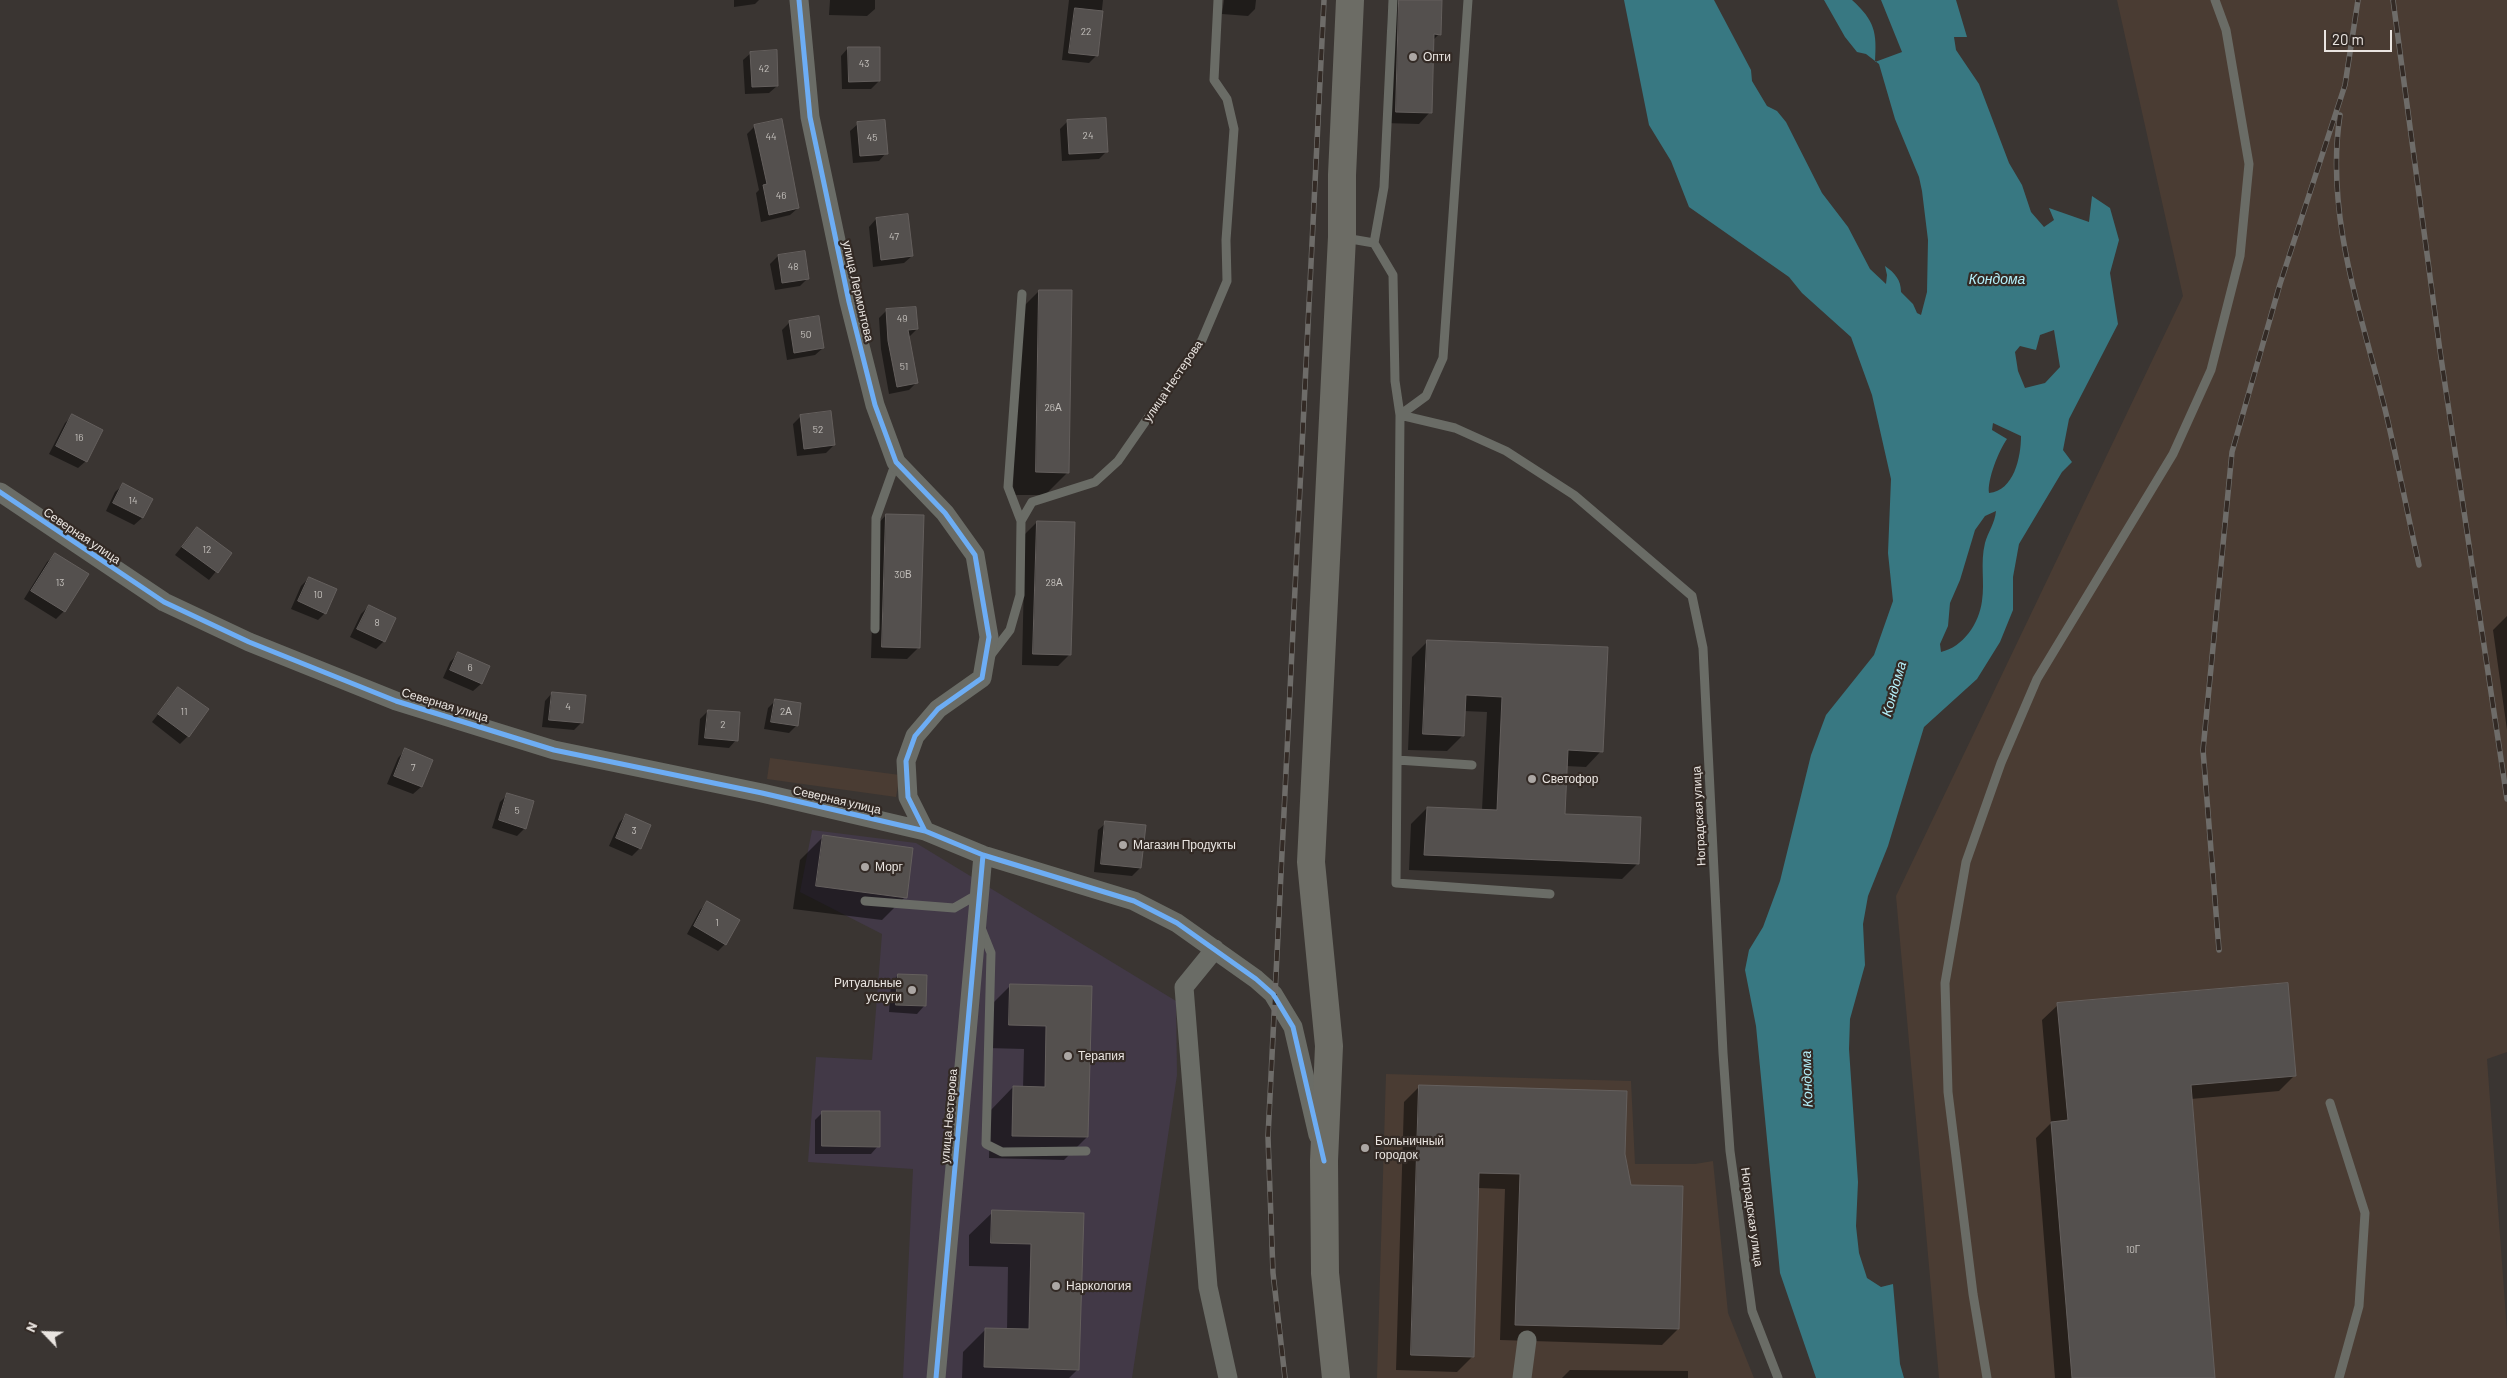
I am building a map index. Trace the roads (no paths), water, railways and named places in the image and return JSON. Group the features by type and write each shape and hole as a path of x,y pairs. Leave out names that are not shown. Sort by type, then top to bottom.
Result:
{"main road":[{"path":"1336,1378 1325,1273 1324,1161 1329,1046 1311,862 1342,237 1342,175 1350,0"}],"street":[{"name":"улица Лермонтова","path":"799,0 810,117 849,302 875,405 896,462 945,513 975,555 989,637 984,664"},
{"name":"Северная улица","path":"0,492 164,602 249,642 396,701 554,750 762,793 925,831"},
{"path":"984,664 982,678 938,709 915,736 906,761 908,797 925,831 983,855 1134,901 1177,923 1215,949 1273,994 1293,1027 1324,1161"},
{"name":"улица Нестерова","path":"936,1378 983,855"},
{"path":"1215,949 1184,987 1208,1287 1228,1378"},
{"path":"1522,1378 1527,1340"}],"lane":[{"name":"улица Нестерова","path":"1021,521 1032,502 1095,482 1118,461 1202,340 1227,281 1226,240 1234,129 1227,99 1214,80 1218,0"},
{"path":"1393,0 1384,187 1374,243 1393,275 1395,382 1400,415 1396,883 1550,894"},
{"path":"1400,415 1426,396 1443,358 1468,0"},
{"path":"1987,1378 1972,1294 1948,1092 1945,983 1966,862 2001,763 2037,679 2173,454 2211,370 2240,256 2249,164 2226,30 2215,0"},
{"path":"1342,237 1374,243"},
{"path":"984,664 1010,630 1020,594 1021,521 1008,487 1022,294"},
{"name":"Ноградская улица","path":"1400,415 1455,428 1506,451 1574,496 1692,596 1703,648 1723,1053 1730,1151 1752,1311 1778,1378"},
{"path":"875,629 876,518 896,462"},
{"path":"1397,760 1472,766"},
{"path":"865,901 954,908 980,893"},
{"path":"978,918 991,953 986,1144 1002,1152 1086,1151"},
{"path":"2330,1103 2365,1213 2359,1306 2340,1378"}],"water":[{"name":"Кондома","path":"1624,0 1714,0 1751,70 1752,81 1767,106 1777,111 1786,122 1822,193 1848,227 1870,269 1886,284 1885,266 1892,271 1899,280 1901,292 1913,304 1917,313 1921,315 1927,292 1928,240 1922,191 1919,177 1895,119 1879,64 1876,62 1902,52 1881,0 1956,0 1967,37 1954,37 1956,50 1979,84 2009,163 2022,185 2031,212 2044,227 2054,220 2049,208 2089,222 2092,196 2110,208 2119,240 2110,273 2118,324 2069,419 2063,450 2072,462 2062,472 2019,544 2013,577 2013,610 2000,642 1977,679 1924,727 1888,846 1868,896 1863,924 1865,965 1850,1019 1849,1049 1858,1182 1856,1226 1859,1253 1867,1278 1881,1287 1893,1284 1900,1364 1904,1378 1816,1378 1780,1273 1756,1026 1745,970 1749,950 1763,927 1780,881 1811,755 1826,715 1874,655 1893,601 1888,553 1891,479 1872,395 1851,337 1802,293 1789,277 1689,207 1671,161 1649,125","holes":["2054,330 2060,367 2045,383 2025,388 2018,371 2015,352 2020,346 2036,350 2040,335","1993,423 2021,436 2021,444 2017,463 2010,480 1998,491 1989,493 1994,465 2007,439 1992,430","1996,511 1984,550 1983,594 1980,610 1974,626 1963,640 1941,652 1940,644 1948,626 1950,603 1960,580 1975,530 1985,516"]},
{"path":"1824,0 1852,0 1866,14 1875,35 1875,61 1866,54 1857,52 1845,37"}],"railway":[{"path":"1285,1378 1273,1273 1268,1137 1324,0"},
{"path":"2219,950 2203,750 2232,452 2280,284 2345,85 2358,0"},
{"path":"2393,0 2440,351 2507,799"},
{"path":"2340,115 2337,189 2347,262 2389,425 2419,565"}],"place":[{"name":"Опти","path":"1413,57"},
{"name":"Светофор","path":"1532,779"},
{"name":"Магазин Продукты","path":"1123,845"},
{"name":"Морг","path":"865,867"},
{"name":"Ритуальные услуги","path":"912,990"},
{"name":"Терапия","path":"1068,1056"},
{"name":"Больничный городок","path":"1365,1148"},
{"name":"Наркология","path":"1056,1286"}]}
